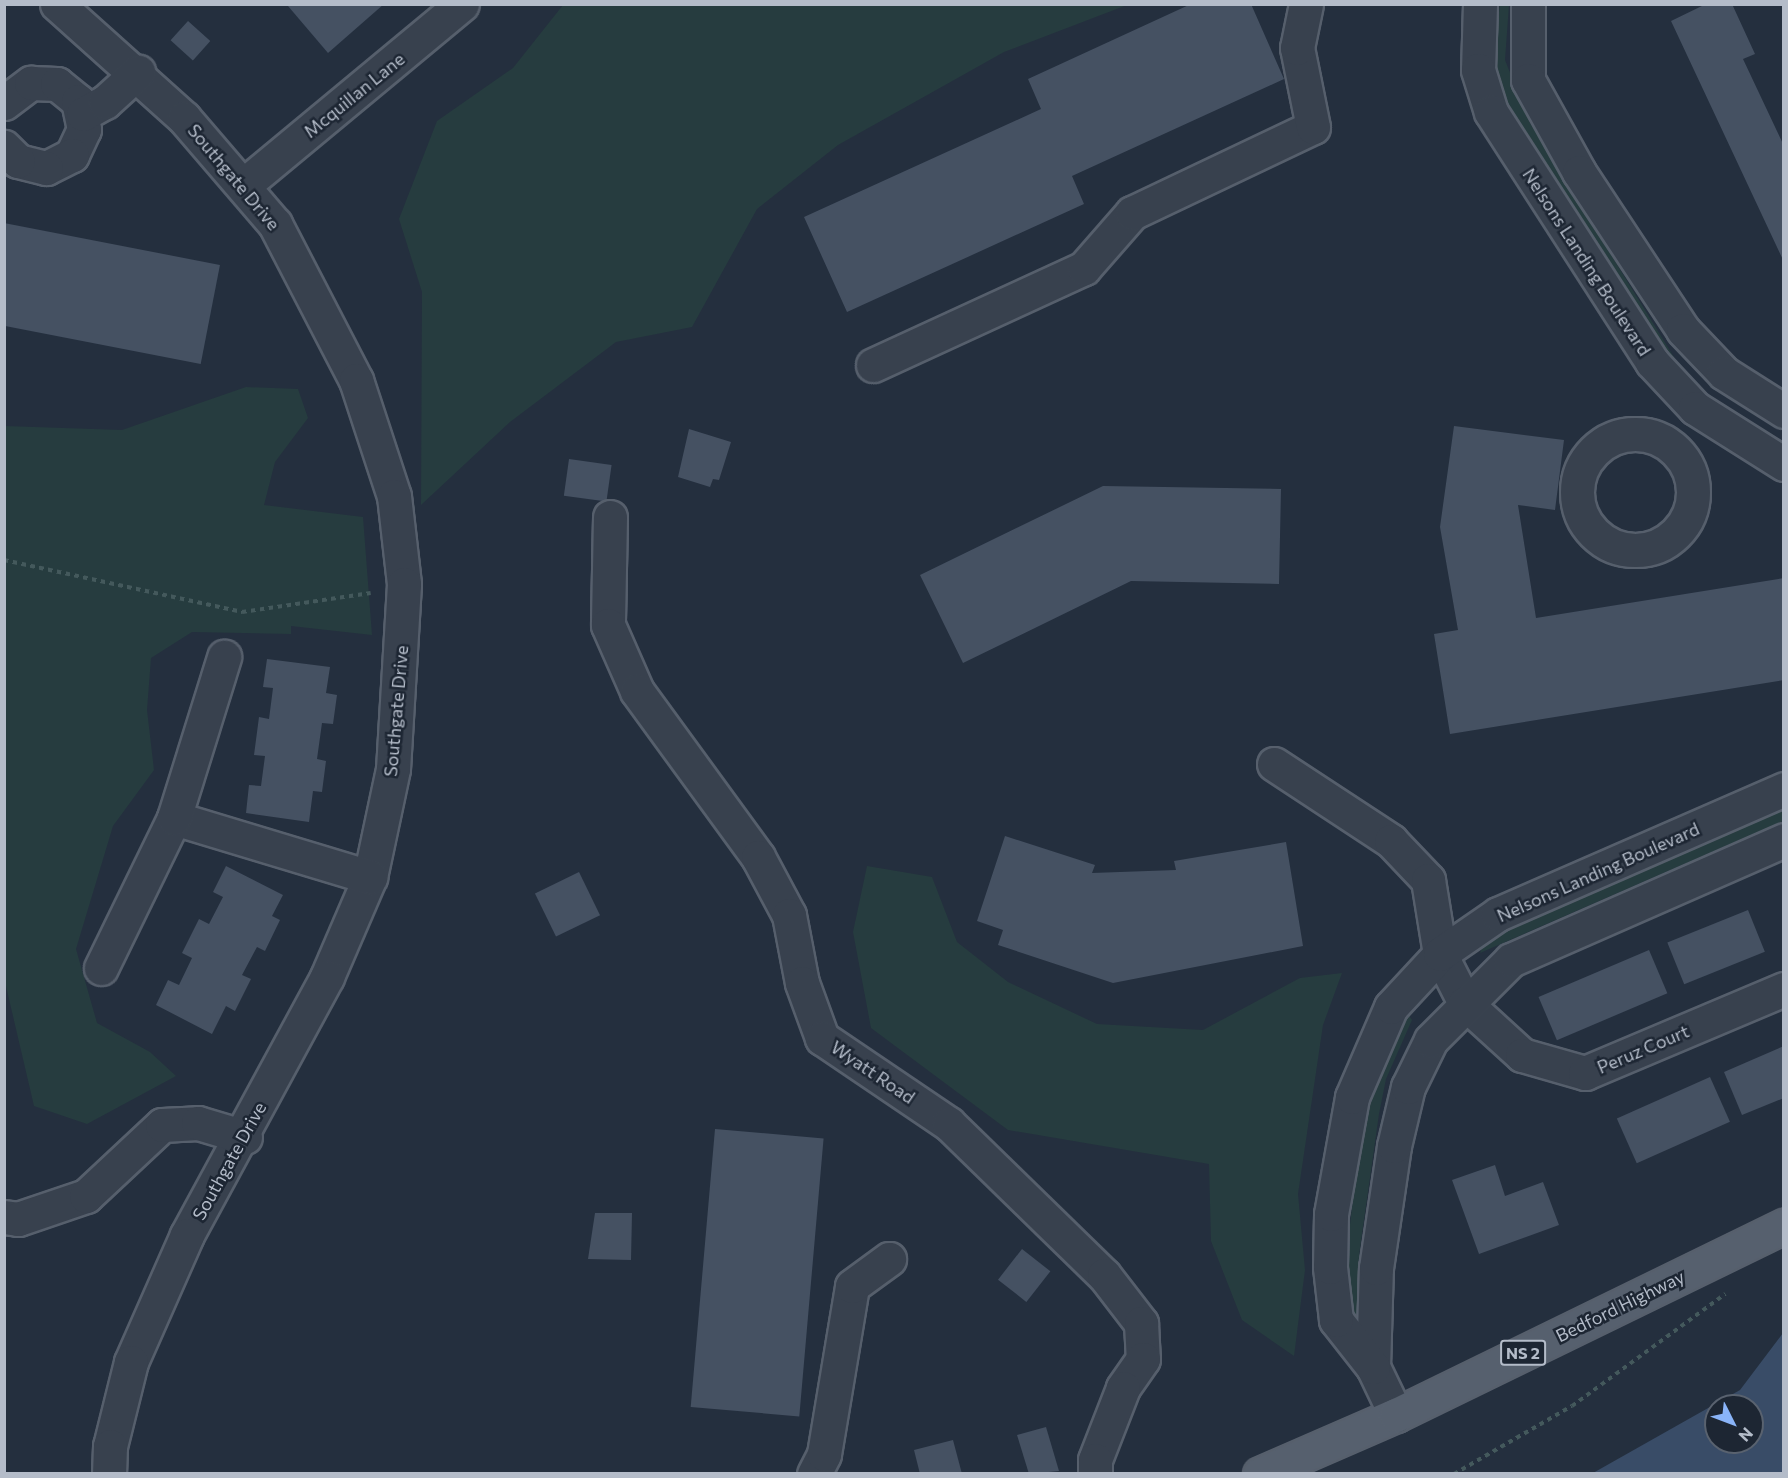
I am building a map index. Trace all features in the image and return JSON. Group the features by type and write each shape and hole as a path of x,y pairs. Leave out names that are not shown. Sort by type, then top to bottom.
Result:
{"main road":[{"name":"Bedford Highway","path":"1260,1473 1396,1415 1784,1226"}],"street":[{"name":"Southgate Drive","path":"57,4 138,72 244,185 312,286 356,380 394,496 404,584 393,769 370,877 327,977 244,1137 188,1235 131,1362 110,1446 109,1473"},
{"name":"Mcquillan Lane","path":"244,185 462,4"},
{"path":"873,365 1084,268 1132,213 1313,128 1298,48 1306,4"},
{"name":"Nelsons Landing Boulevard","path":"1480,4 1478,70 1491,112 1652,362 1695,408 1784,464"},
{"path":"1528,4 1528,80 1579,172 1683,330 1724,374 1784,411"},
{"path":"83,114 138,72"},
{"path":"4,103 18,88 44,82 69,91 83,114 81,143 60,164 31,167 4,147"},
{"path":"1662,440 1695,408 1724,374"},
{"name":"Wyatt Road","path":"610,517 608,625 637,690 758,857 789,915 802,984 822,1038 949,1124 1104,1275 1141,1323 1143,1359 1123,1388 1095,1460 1095,1473"},
{"path":"101,968 174,818 224,657"},
{"name":"Peruz Court","path":"1274,764 1391,841 1428,880 1440,954 1466,1003 1522,1055 1585,1073 1784,989"},
{"name":"Nelsons Landing Boulevard","path":"1396,1415 1373,1367 1336,1320 1331,1214 1352,1097 1391,1007 1440,954 1498,914 1784,789"},
{"path":"174,818 370,877"},
{"name":"Nelsons Landing Boulevard","path":"1373,1367 1376,1268 1408,1087 1431,1040 1511,960 1784,840"},
{"path":"4,1217 18,1219 86,1196 162,1125 198,1122 244,1137"},
{"path":"814,1473 824,1454 852,1286 889,1259"}],"path":[{"path":"4,560 242,612 340,601 404,584"},
{"path":"1454,1473 1572,1406 1728,1291"}],"green space":[{"path":"563,5 1127,5 1004,52 838,145 757,209 692,327 616,342 510,422 421,505 422,292 399,219 437,121 513,68"},
{"path":"1500,5 1509,5 1505,60 1530,123 1680,367 1672,369 1502,100 1492,60"},
{"path":"246,387 298,389 308,418 275,462 264,505 363,517 372,635 291,626 291,634 192,632 151,658 147,710 154,770 113,826 76,949 97,1023 150,1052 176,1076 87,1124 34,1106 5,982 5,426 122,430"},
{"path":"1783,806 1783,821 1480,953 1486,938"},
{"path":"867,866 932,877 957,942 1008,982 1097,1024 1203,1030 1300,978 1342,973 1323,1025 1298,1194 1305,1270 1294,1356 1242,1320 1211,1241 1209,1164 1008,1130 871,1028 853,932"},
{"path":"1407,1013 1412,1020 1386,1079 1379,1114 1359,1255 1358,1330 1344,1278 1362,1118 1372,1073 1399,1015"}],"water":[{"path":"1783,1333 1783,1473 1593,1473 1704,1410 1704,1454 1764,1454 1764,1394 1733,1394 1740,1390"}],"building":[{"path":"290,4 384,4 328,53 288,6"},
{"path":"1191,4 1251,4 1284,79 1072,176 1084,204 847,312 804,217 1041,109 1028,79"},
{"path":"1706,4 1732,4 1755,54 1743,59 1784,146 1784,262 1671,21"},
{"path":"188,21 210,41 193,60 171,40"},
{"path":"4,223 220,265 201,364 4,326"},
{"path":"1454,426 1564,440 1555,510 1518,505 1536,618 1784,578 1784,680 1450,734 1434,634 1458,630 1440,527"},
{"path":"689,429 731,442 719,480 713,479 710,487 678,477"},
{"path":"569,459 612,465 606,502 564,496"},
{"path":"1103,486 1281,489 1279,584 1131,581 963,663 920,575"},
{"path":"267,659 330,667 326,693 337,695 333,724 322,723 317,759 326,761 322,792 313,791 309,822 246,813 249,785 261,786 265,756 254,755 259,717 269,719 273,688 263,687"},
{"path":"1005,836 1095,865 1092,873 1176,870 1174,861 1286,842 1303,946 1113,983 998,945 1003,930 977,921"},
{"path":"226,866 283,895 272,916 280,920 265,951 257,947 242,975 251,979 235,1011 226,1006 212,1034 156,1005 168,980 179,985 192,958 182,953 199,919 209,924 223,897 213,892"},
{"path":"579,872 600,915 556,937 535,893"},
{"path":"1748,910 1765,952 1684,984 1667,943"},
{"path":"1649,950 1667,993 1557,1040 1539,997"},
{"path":"1784,1046 1784,1098 1742,1115 1724,1072"},
{"path":"1710,1077 1730,1122 1637,1163 1617,1118"},
{"path":"715,1129 824,1138 799,1416 691,1407"},
{"path":"1495,1165 1505,1196 1543,1182 1559,1225 1479,1254 1452,1180"},
{"path":"595,1213 632,1213 631,1260 588,1259"},
{"path":"1022,1249 1050,1271 1026,1302 998,1280"},
{"path":"1046,1427 1059,1471 1029,1474 1017,1435"},
{"path":"953,1440 962,1474 920,1474 914,1450"}]}
